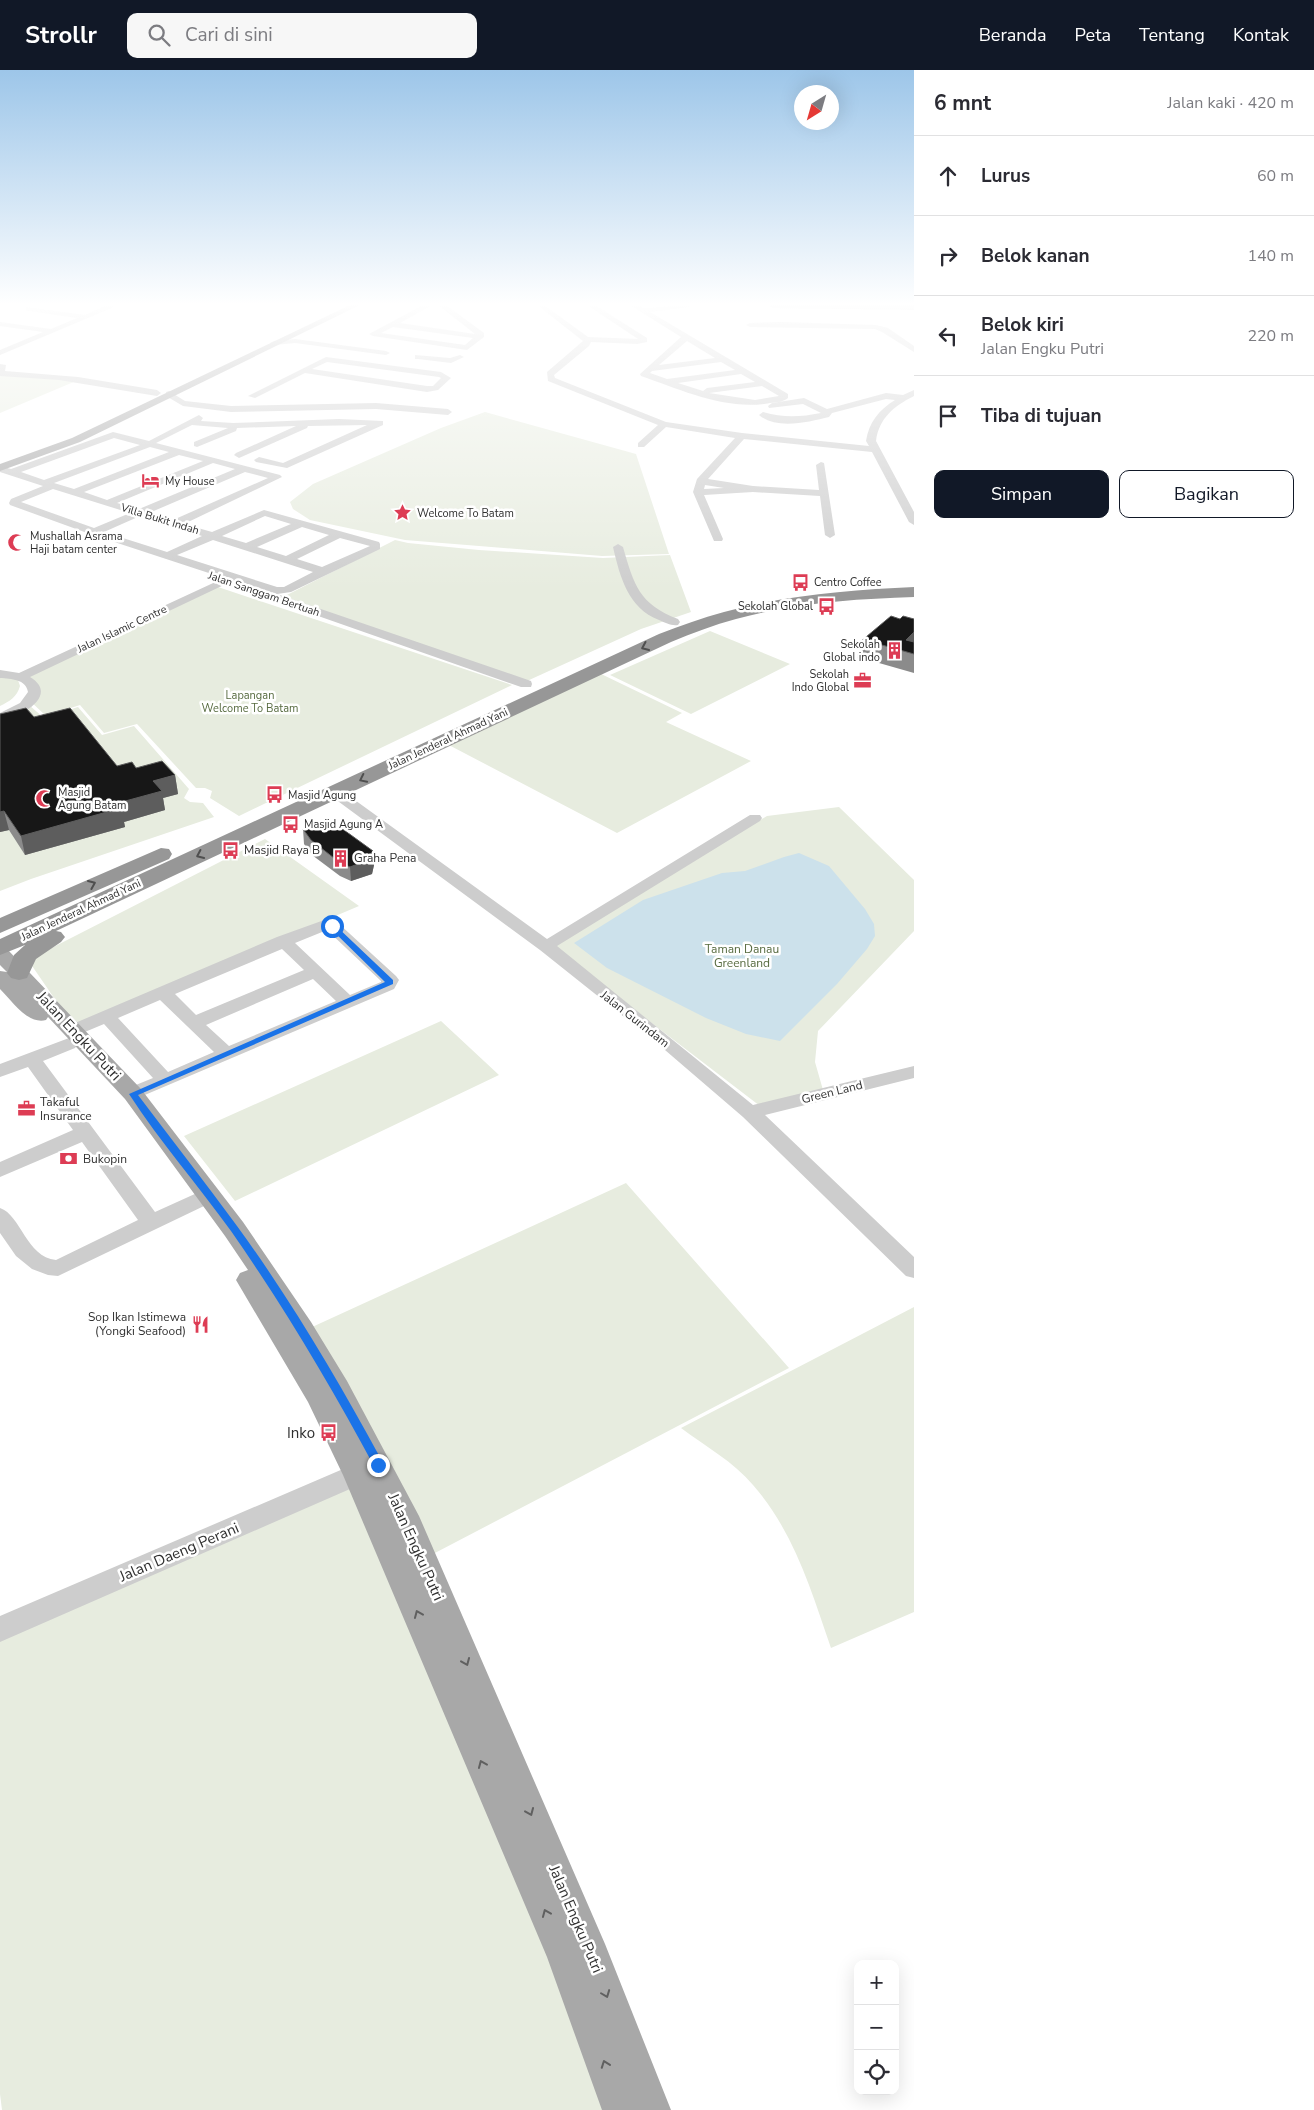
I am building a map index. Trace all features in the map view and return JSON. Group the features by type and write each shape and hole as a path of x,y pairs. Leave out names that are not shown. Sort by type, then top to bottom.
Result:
{"highway":[{"name":"Jalan Jenderal Ahmad Yani","path":"0,948 336,792 504,695 647,631 720,606 769,595 858,585 914,583"},
{"name":"Jalan Jenderal Ahmad Yani","path":"0,926 239,820 656,642 719,618 784,603 866,594 914,592"},
{"path":"0,913 60,898"},
{"path":"10,975 26,955 64,930 85,908"}],"main road":[{"path":"0,460 63,438 141,400"},
{"path":"3,470 76,440 156,400"},
{"path":"63,438 76,440"},
{"name":"Jalan Engku Putri","path":"0,953 10,975 71,1037 133,1094 234,1229 302,1330 337,1389 404,1516 592,1956 651,2110"},
{"name":"Jalan Engku Putri","path":"71,1037 197,1201 266,1304 319,1395 357,1474 565,1955 622,2110"}],"street":[{"path":"179,400 183,403 204,407 247,410 376,406 448,412"},
{"path":"602,400 664,424 742,436 874,446"},
{"path":"734,400 755,403 769,400"},
{"path":"748,410 800,401 825,412 870,400"},
{"path":"899,400 878,417 872,431 874,446 914,522"},
{"path":"815,407 763,415 775,419 797,420 828,415 825,412"},
{"path":"290,408 293,428"},
{"path":"167,556 264,513 375,544 376,546 322,570 287,590 278,592 167,556 94,532 14,503 48,485 152,442 195,420 226,431"},
{"path":"216,426 277,424 293,428 312,423 380,423 284,466 234,454 293,428"},
{"path":"641,445 664,424"},
{"path":"189,442 239,426"},
{"path":"3,470 113,435 152,442 277,477 174,524"},
{"path":"164,436 214,448"},
{"path":"718,539 698,492 701,481 742,436"},
{"path":"74,493 180,451"},
{"path":"108,503 213,460"},
{"path":"821,466 824,493 837,538"},
{"path":"94,532 246,468"},
{"name":"Villa Bukit Indah","path":"3,470 322,570"},
{"path":"701,481 753,488 824,493"},
{"path":"698,492 753,488"},
{"name":"Jalan Sanggam Bertuah","path":"6,512 224,581 526,684"},
{"path":"247,547 302,523"},
{"path":"288,558 339,534"},
{"path":"618,547 627,582 637,599 661,618 674,622"},
{"name":"Jalan Islamic Centre","path":"20,677 224,581"},
{"path":"0,674 20,677 33,685 35,695 23,709 0,718"},
{"name":"Jalan Gurindam","path":"336,792 546,946 750,1112 914,1270"},
{"path":"546,946 755,818"},
{"path":"0,1072 32,1059 106,1016 330,924 390,980 388,985 346,1001 133,1094"},
{"path":"283,942 346,1001"},
{"path":"194,1023 315,972"},
{"path":"162,992 226,1054"},
{"path":"106,1016 166,1080"},
{"path":"32,1059 151,1222"},
{"name":"Green Land","path":"750,1112 914,1072"},
{"path":"0,1170 86,1132"},
{"path":"0,1216 33,1260 49,1268 58,1268 197,1201"},
{"name":"Jalan Daeng Perani","path":"0,1629 357,1474"}],"green space":[{"path":"0,400 30,400 0,413"},
{"path":"485,412 636,454 669,554 602,556 405,540 310,520 293,509 290,502 313,484 441,428"},
{"path":"395,540 479,550 603,558 670,555 691,612 641,629 527,681 281,598"},
{"name":"Lapangan Welcome To Batam","path":"212,585 512,685 239,816 210,798 212,791 205,788 196,788 137,724 104,733 80,705 46,716 28,699 33,690 22,673"},
{"path":"710,631 790,664 691,714 610,675"},
{"path":"597,672 682,713 666,722 751,761 617,833 445,743"},
{"path":"0,673 18,680 20,686 13,698 0,706"},
{"path":"29,705 44,718 78,707 102,735 134,726 189,789 184,798 190,802 203,803 214,817 0,891 0,719"},
{"name":"Taman Danau Greenland","path":"839,807 914,880 914,931 818,1031 815,1062 823,1090 760,1106 551,946 767,816"},
{"path":"265,839 359,906 74,1027 28,960"},
{"path":"441,1021 499,1075 235,1201 184,1136"},
{"path":"626,1183 789,1368 433,1554 310,1328"},
{"path":"914,1307 914,1612 831,1648 800,1562 780,1522 753,1485 737,1469 681,1428"},
{"path":"353,1485 612,2110 2,2110 0,2094 0,1635"}],"water":[{"path":"799,853 829,866 865,909 874,924 875,936 867,949 837,984 780,1041 746,1034 706,1018 607,968 574,943 643,900 722,873 745,871"}],"building":[{"path":"891,616 900,619 903,616 914,619 914,632 906,640 914,642 914,654 882,645 860,642"},
{"path":"26,708 34,717 70,708 117,766 132,762 136,768 162,761 175,775 153,781 162,791 118,803 121,808 21,836 4,811 0,812 0,714"},
{"path":"324,821 344,830 373,851 371,859 350,867 339,862 311,840 303,829"}],"place":[{"name":"My House","path":"151,481"},
{"name":"Welcome To Batam","path":"403,513"},
{"name":"Mushallah Asrama Haji batam center","path":"16,542"},
{"name":"Centro Coffee","path":"800,582"},
{"name":"Sekolah Global","path":"827,606"},
{"name":"Sekolah Global indo","path":"894,650"},
{"name":"Sekolah Indo Global","path":"863,680"},
{"name":"Masjid Agung","path":"274,795"},
{"name":"Masjid Agung Batam","path":"44,798"},
{"name":"Masjid Agung A","path":"290,824"},
{"name":"Masjid Raya B","path":"230,850"},
{"name":"Graha Pena","path":"340,858"},
{"name":"Takaful Insurance","path":"26,1109"},
{"name":"Bukopin","path":"69,1159"},
{"name":"Sop Ikan Istimewa (Yongki Seafood)","path":"200,1324"},
{"name":"Inko","path":"329,1433"}],"route":[{"path":"332,926 390,980 388,985 346,1001 133,1094 234,1229 302,1330 337,1389 378,1465"}]}
